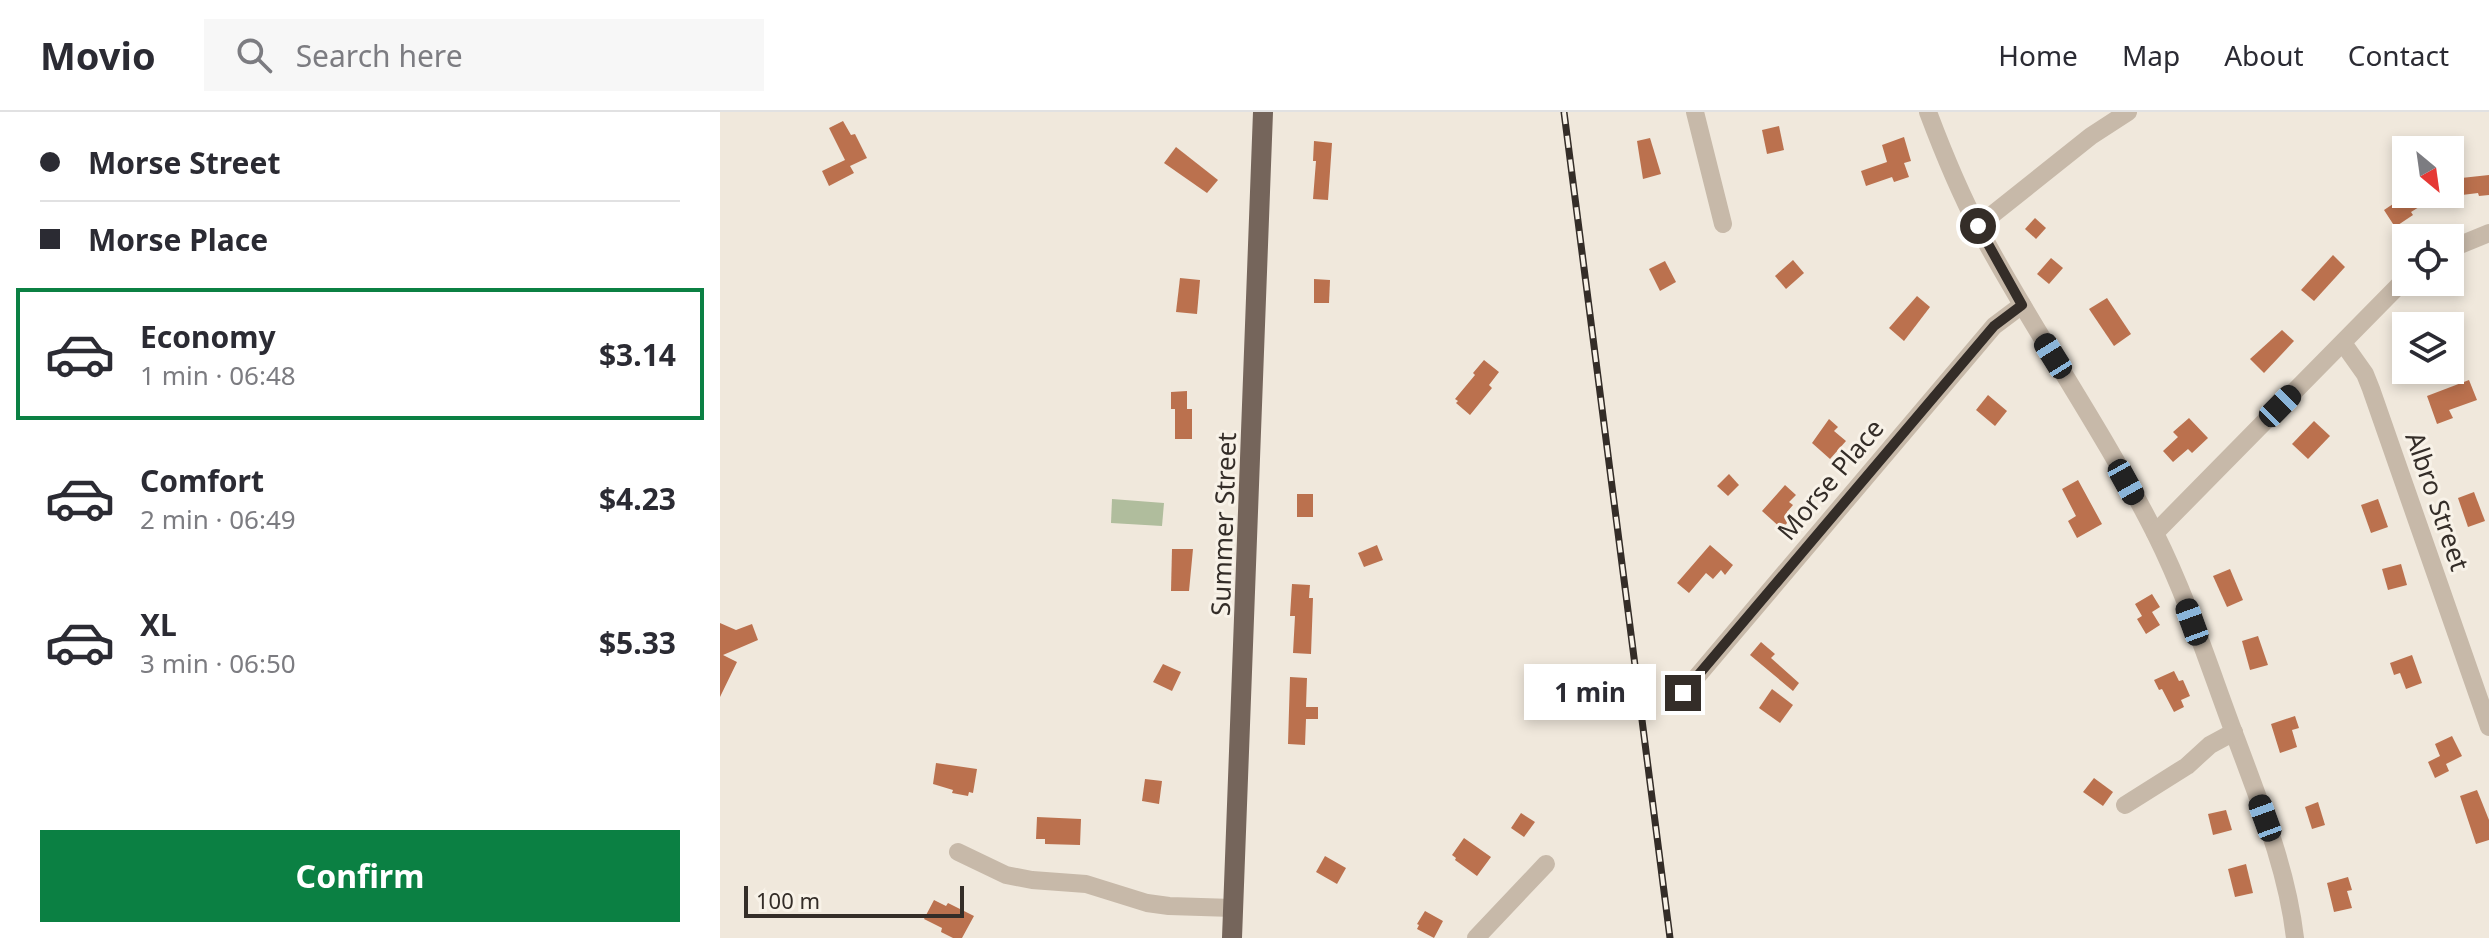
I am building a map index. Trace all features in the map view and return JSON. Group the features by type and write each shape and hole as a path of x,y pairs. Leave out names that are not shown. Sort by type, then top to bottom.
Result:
{"main road":[{"name":"Summer Street","path":"1232,938 1263,112"}],"street":[{"path":"1695,112 1723,224"},
{"path":"1928,112 1978,226 2155,533 2182,595 2276,846 2295,938"},
{"path":"1978,226 2091,136 2128,112"},
{"path":"2464,243 2489,233"},
{"path":"2155,533 2392,292"},
{"name":"Morse Place","path":"1683,693 1994,326 2022,305"},
{"name":"Albro Street","path":"2343,343 2365,374 2371,389 2489,727"},
{"path":"2125,805 2187,766 2210,745 2234,732"},
{"path":"958,852 1006,875 1086,884 1147,903 1233,908"},
{"path":"1476,938 1546,864"}],"green space":[{"path":"1112,499 1164,503 1162,526 1111,523"}],"building":[{"path":"843,121 851,135 855,134 867,158 850,166 854,173 829,186 822,171 845,160 829,128"},
{"path":"1779,126 1784,150 1767,154 1762,130"},
{"path":"1904,137 1911,161 1904,163 1909,177 1894,182 1892,177 1866,186 1861,171 1887,162 1882,145"},
{"path":"1650,138 1661,174 1643,179 1637,141"},
{"path":"1314,141 1332,143 1328,200 1313,199"},
{"path":"1176,147 1218,180 1207,193 1164,163"},
{"path":"2489,175 2489,195 2464,195 2464,178"},
{"path":"2392,205 2392,208 2417,208 2400,224 2393,224 2384,210"},
{"path":"2035,218 2046,228 2036,239 2025,229"},
{"path":"2333,255 2345,267 2314,301 2301,290"},
{"path":"2051,258 2063,268 2049,284 2037,274"},
{"path":"1793,260 1804,273 1786,289 1775,276"},
{"path":"1665,261 1676,282 1660,291 1649,269"},
{"path":"1180,278 1200,280 1197,314 1176,312"},
{"path":"1314,279 1330,280 1329,303 1314,303"},
{"path":"1917,296 1930,307 1904,341 1889,328"},
{"path":"2107,298 2131,334 2114,346 2089,309"},
{"path":"2282,330 2294,341 2264,373 2250,359"},
{"path":"1484,360 1499,372 1489,385 1492,388 1470,415 1455,399"},
{"path":"2469,380 2477,400 2449,410 2453,418 2437,424 2427,396"},
{"path":"1187,391 1187,409 1192,409 1192,439 1175,439 1175,409 1171,409 1171,392"},
{"path":"1988,395 2007,411 1995,426 1976,410"},
{"path":"2189,418 2208,438 2192,453 2188,449 2173,462 2163,451 2178,437 2173,432"},
{"path":"1829,419 1838,427 1834,431 1846,441 1830,459 1812,443"},
{"path":"2314,421 2330,436 2308,459 2292,444"},
{"path":"1729,474 1739,485 1728,496 1717,486"},
{"path":"2078,480 2102,524 2077,538 2068,521 2076,516 2062,489"},
{"path":"1785,485 1796,495 1789,502 1793,505 1787,512 1792,517 1782,529 1762,511"},
{"path":"2474,492 2485,521 2468,527 2458,498"},
{"path":"1297,494 1313,494 1313,517 1297,517"},
{"path":"2378,499 2388,527 2371,533 2361,505"},
{"path":"1377,545 1383,560 1364,567 1358,553"},
{"path":"1710,545 1733,565 1725,575 1721,570 1713,579 1706,573 1689,593 1677,583"},
{"path":"1172,549 1193,549 1189,591 1171,591"},
{"path":"2401,564 2407,585 2388,590 2382,569"},
{"path":"2230,569 2243,600 2227,607 2213,576"},
{"path":"1292,584 1310,585 1309,598 1313,598 1311,654 1293,653 1295,616 1290,616"},
{"path":"2152,594 2160,607 2152,612 2160,625 2146,634 2137,619 2142,616 2135,604"},
{"path":"720,623 736,630 752,624 758,640 723,655 737,662 720,697"},
{"path":"2258,636 2268,665 2250,670 2242,641"},
{"path":"1761,642 1775,654 1771,658 1799,683 1793,691 1750,655"},
{"path":"2412,655 2422,683 2406,689 2400,673 2394,675 2390,663"},
{"path":"1163,664 1181,672 1172,691 1153,682"},
{"path":"2174,671 2179,681 2183,680 2190,696 2181,700 2184,707 2174,712 2154,680"},
{"path":"1290,677 1307,678 1306,707 1318,707 1318,719 1306,719 1305,745 1288,744"},
{"path":"1772,689 1793,705 1780,723 1759,708"},
{"path":"2295,716 2299,728 2292,730 2297,747 2280,753 2271,724"},
{"path":"2452,736 2462,756 2446,764 2449,771 2435,778 2428,762 2440,756 2435,744"},
{"path":"936,763 977,769 973,793 969,792 968,796 952,793 953,790 933,784"},
{"path":"2094,778 2113,792 2103,806 2083,792"},
{"path":"1145,779 1162,781 1159,804 1142,801"},
{"path":"2477,790 2489,820 2489,840 2476,844 2460,796"},
{"path":"2318,802 2325,825 2312,829 2305,807"},
{"path":"2226,810 2232,830 2213,835 2208,814"},
{"path":"1521,813 1535,822 1524,837 1511,828"},
{"path":"1037,817 1081,819 1080,845 1045,844 1045,839 1036,839"},
{"path":"1464,838 1491,857 1477,876 1452,855"},
{"path":"1325,856 1346,868 1337,884 1316,872"},
{"path":"2246,864 2253,893 2235,897 2228,869"},
{"path":"2348,877 2352,890 2347,891 2352,908 2334,912 2327,883"},
{"path":"934,900 946,906 948,903 974,916 962,938 953,938 941,932 942,928 924,919"},
{"path":"1425,911 1443,921 1434,938 1417,929"}],"railway":[{"path":"1564,112 1670,938"}],"route":[{"path":"1683,693 1994,326 2022,305 1978,226"}]}
